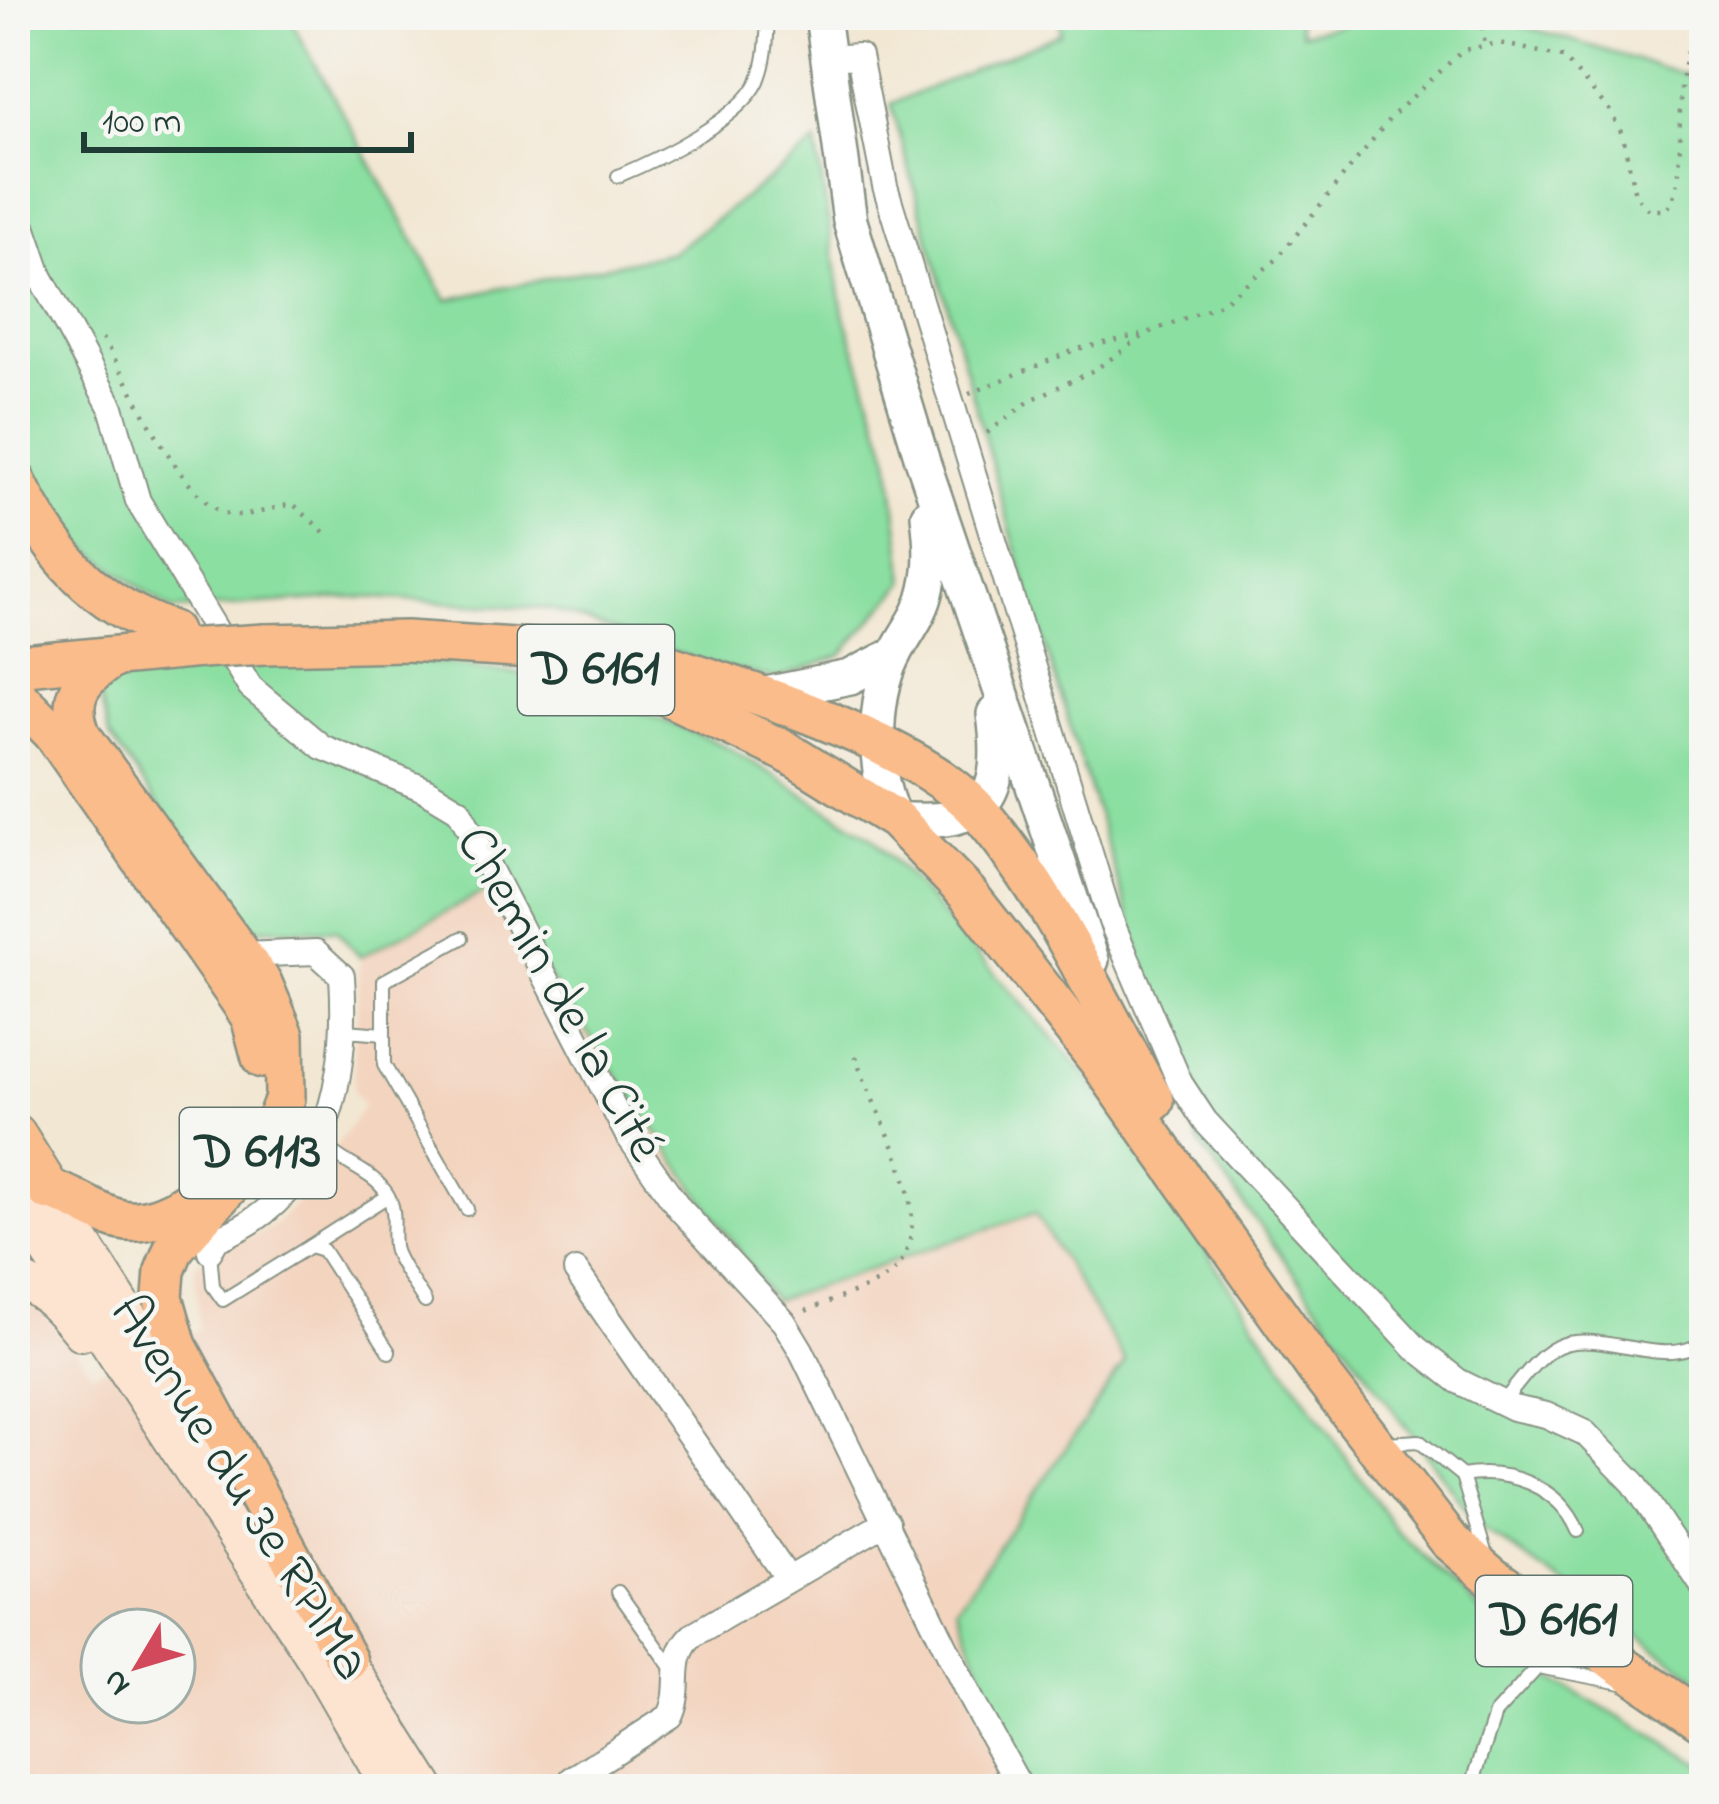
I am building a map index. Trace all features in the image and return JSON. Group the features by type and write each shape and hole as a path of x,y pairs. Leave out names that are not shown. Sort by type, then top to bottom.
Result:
{"highway":[{"name":"D 6113","path":"15,1136 32,1194"}],"main road":[{"path":"15,480 37,524 95,592 128,616 188,636"},
{"name":"D 6161","path":"259,636 409,619 508,628 617,650 761,695 879,746 978,810 1052,921 1255,1278"},
{"name":"D 6161","path":"15,666 114,657 188,636"},
{"name":"D 6161","path":"15,648 259,636 530,650 643,684 704,712 784,751 895,819 967,893 1063,1015 1372,1444 1449,1540 1492,1577 1704,1722"},
{"name":"D 6113","path":"114,657 86,675 75,692 73,714 81,736 284,1035 285,1098 254,1159 173,1248 163,1297 177,1346 347,1661"},
{"name":"D 6113","path":"15,694 54,734 147,874 244,978 262,1070 253,1130 238,1154 187,1205 148,1219 113,1219 76,1196 32,1194"},
{"name":"D 6113","path":"32,1194 235,1534"},
{"name":"Avenue du 3e RPIMa","path":"32,1194 347,1661 427,1789"},
{"path":"15,1280 30,1283 62,1308 235,1534"},
{"name":"Avenue du 3e RPIMa","path":"235,1534 391,1789"}],"street":[{"path":"821,15 850,221 923,462 1086,947 1165,1120"},
{"path":"825,58 859,56 884,186 1111,921 1180,1083 1205,1121 1417,1348 1458,1381 1502,1403 1585,1433 1634,1483 1704,1588"},
{"name":"Chemin de la Cité","path":"15,203 40,276 111,407 138,501 250,687 322,747 424,789 459,810 627,1134 679,1208 784,1322 973,1703 1021,1789"},
{"path":"923,462 932,555 927,593 884,681 879,746 884,797 895,819 942,823 978,810 994,788 1000,763 984,670 987,647"},
{"path":"761,695 850,677 895,654"},
{"path":"210,1251 217,1239 256,1224 273,1209 320,1141 346,1031 342,976 308,949 244,978"},
{"path":"576,1271 787,1577"},
{"path":"575,1784 670,1716 676,1703 674,1670 681,1646 694,1634 887,1522"}],"lane":[{"path":"618,176 662,158 757,86 766,56 768,15"},
{"path":"462,938 384,982 384,1065 467,1209"},
{"path":"346,1031 384,1034"},
{"path":"320,1141 341,1163 371,1174 388,1196 397,1221 394,1249 425,1302"},
{"path":"210,1251 213,1286 224,1300 388,1196"},
{"path":"310,1246 323,1250 388,1352"},
{"path":"1502,1403 1560,1345 1673,1351 1704,1342"},
{"path":"1372,1444 1419,1442 1462,1476 1492,1577 1514,1629 1538,1667 1650,1688"},
{"path":"1462,1476 1513,1477 1546,1491 1571,1514 1578,1531"},
{"path":"618,1592 674,1670"},
{"path":"1472,1785 1495,1714 1538,1667"},
{"path":"542,1789 575,1784"}],"path":[{"path":"1480,15 1485,46"},
{"path":"952,400 1077,349 1148,333 1220,304 1276,260 1432,74 1463,50 1499,43 1563,57 1610,111 1623,136 1635,195 1648,210 1666,210 1676,200 1680,182 1677,95 1682,57 1704,15"},
{"path":"92,324 183,476 214,507 231,516 293,503 324,532"},
{"path":"966,442 998,428 1030,400 1096,369 1148,333"},
{"path":"784,1322 883,1278 898,1266 912,1230 909,1194 867,1094 856,1058 861,1051"}],"shaded area":[{"path":"487,889 774,1301 1035,1213 1125,1362 957,1607 1027,1789 15,1789 15,1298 32,1301 93,1373 200,1329 194,1264 274,1225 296,1204 364,1106 353,1092 360,957"}],"green space":[{"path":"15,15 288,15 447,300 673,252 816,143 842,308 890,458 905,582 841,656 777,679 704,663 551,609 363,597 172,610 65,533 15,432 15,214 25,196 15,185"},
{"path":"1059,15 1296,15 1301,33 1391,15 1488,15 1704,80 1704,1682 1477,1524 1199,1143 1022,571 891,104 1061,33"},
{"path":"375,654 566,680 730,748 874,839 1086,1075 1395,1529 1552,1679 1704,1765 1704,1789 1027,1789 957,1607 1125,1362 1035,1213 774,1301 488,890 360,957 336,930 244,928 109,735 99,692 134,668"}]}
